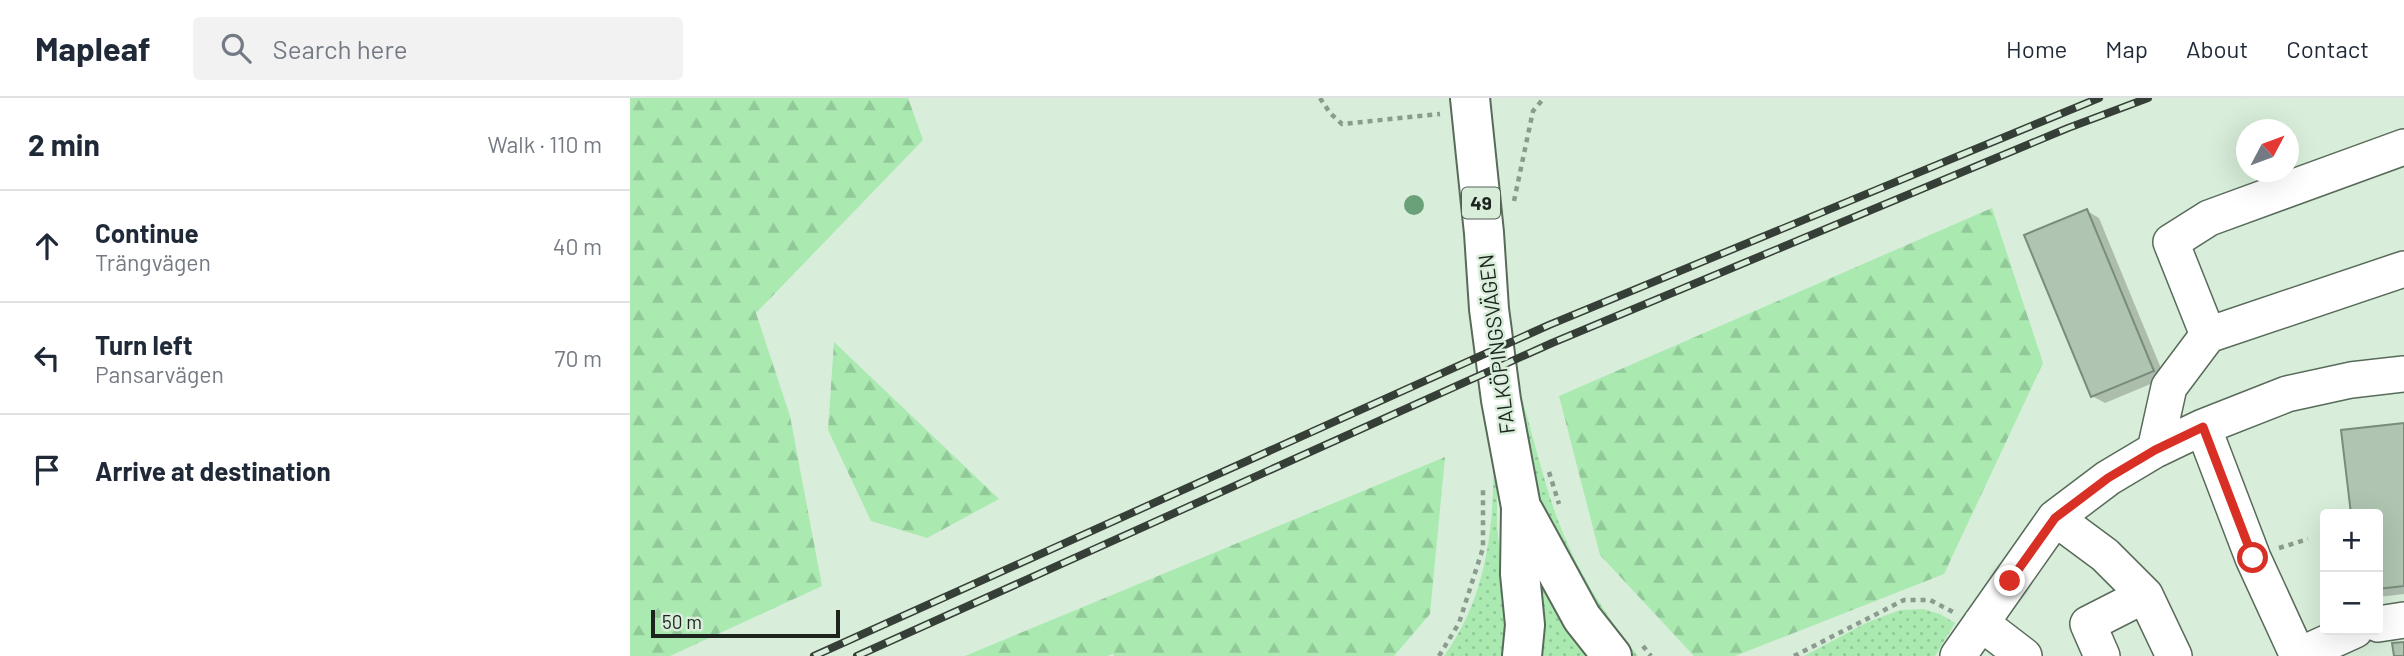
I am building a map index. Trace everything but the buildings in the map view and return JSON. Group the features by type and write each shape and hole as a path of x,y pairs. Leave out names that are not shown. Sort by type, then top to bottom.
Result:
{"main road":[{"name":"FALKÖPINGSVÄGEN","path":"1455,106 1485,233 1489,309 1501,400 1521,507 1520,574 1525,625 1522,656"},
{"name":"FALKÖPINGSVÄGEN","path":"1521,507 1582,618 1623,647"}],"street":[{"path":"2208,335 2171,242 2210,218 2404,148"},
{"path":"2155,450 2169,387 2208,335 2404,269"},
{"path":"2024,656 1971,637 2055,518 2108,478 2155,450 2203,427 2287,394 2351,380 2404,374"},
{"path":"2203,427 2253,558 2298,656 2345,635"},
{"path":"2055,518 2105,555 2145,595 2174,656"},
{"path":"2102,656 2088,624 2145,595"},
{"path":"2383,623 2404,620"}],"path":[{"path":"1320,98 1342,124 1455,106"},
{"path":"1506,193 1510,206 1533,111 1544,98"},
{"path":"1546,463 1562,511"},
{"path":"2268,552 2308,539"},
{"path":"1794,656 1903,600 1930,600 1954,612 1971,637"},
{"path":"1623,647 1651,656"}],"green space":[{"path":"630,98 908,98 923,140 756,313 790,416 822,586 670,656 630,656"},
{"path":"1992,208 2043,363 1944,574 1735,656 1694,656 1600,555 1559,396"},
{"path":"834,342 999,499 927,538 871,521 828,430"},
{"path":"1519,389 1557,518 1573,555 1592,590 1638,656 1621,656 1549,535 1530,465 1516,390"},
{"path":"1493,453 1497,473 1497,527 1507,606 1505,656 1444,656 1459,633 1479,585 1490,533"},
{"path":"1445,457 1430,614 1394,656 965,656"},
{"path":"1534,564 1594,656 1538,656"},
{"path":"1923,609 1940,614 1955,623 1935,656 1804,656 1868,622 1900,610"}],"railway":[{"path":"814,656 1549,325 2099,98"},
{"path":"857,656 1552,343 2068,128 2148,98"}],"route":[{"path":"2010,581 2055,518 2108,478 2155,450 2203,427 2253,558"}]}
